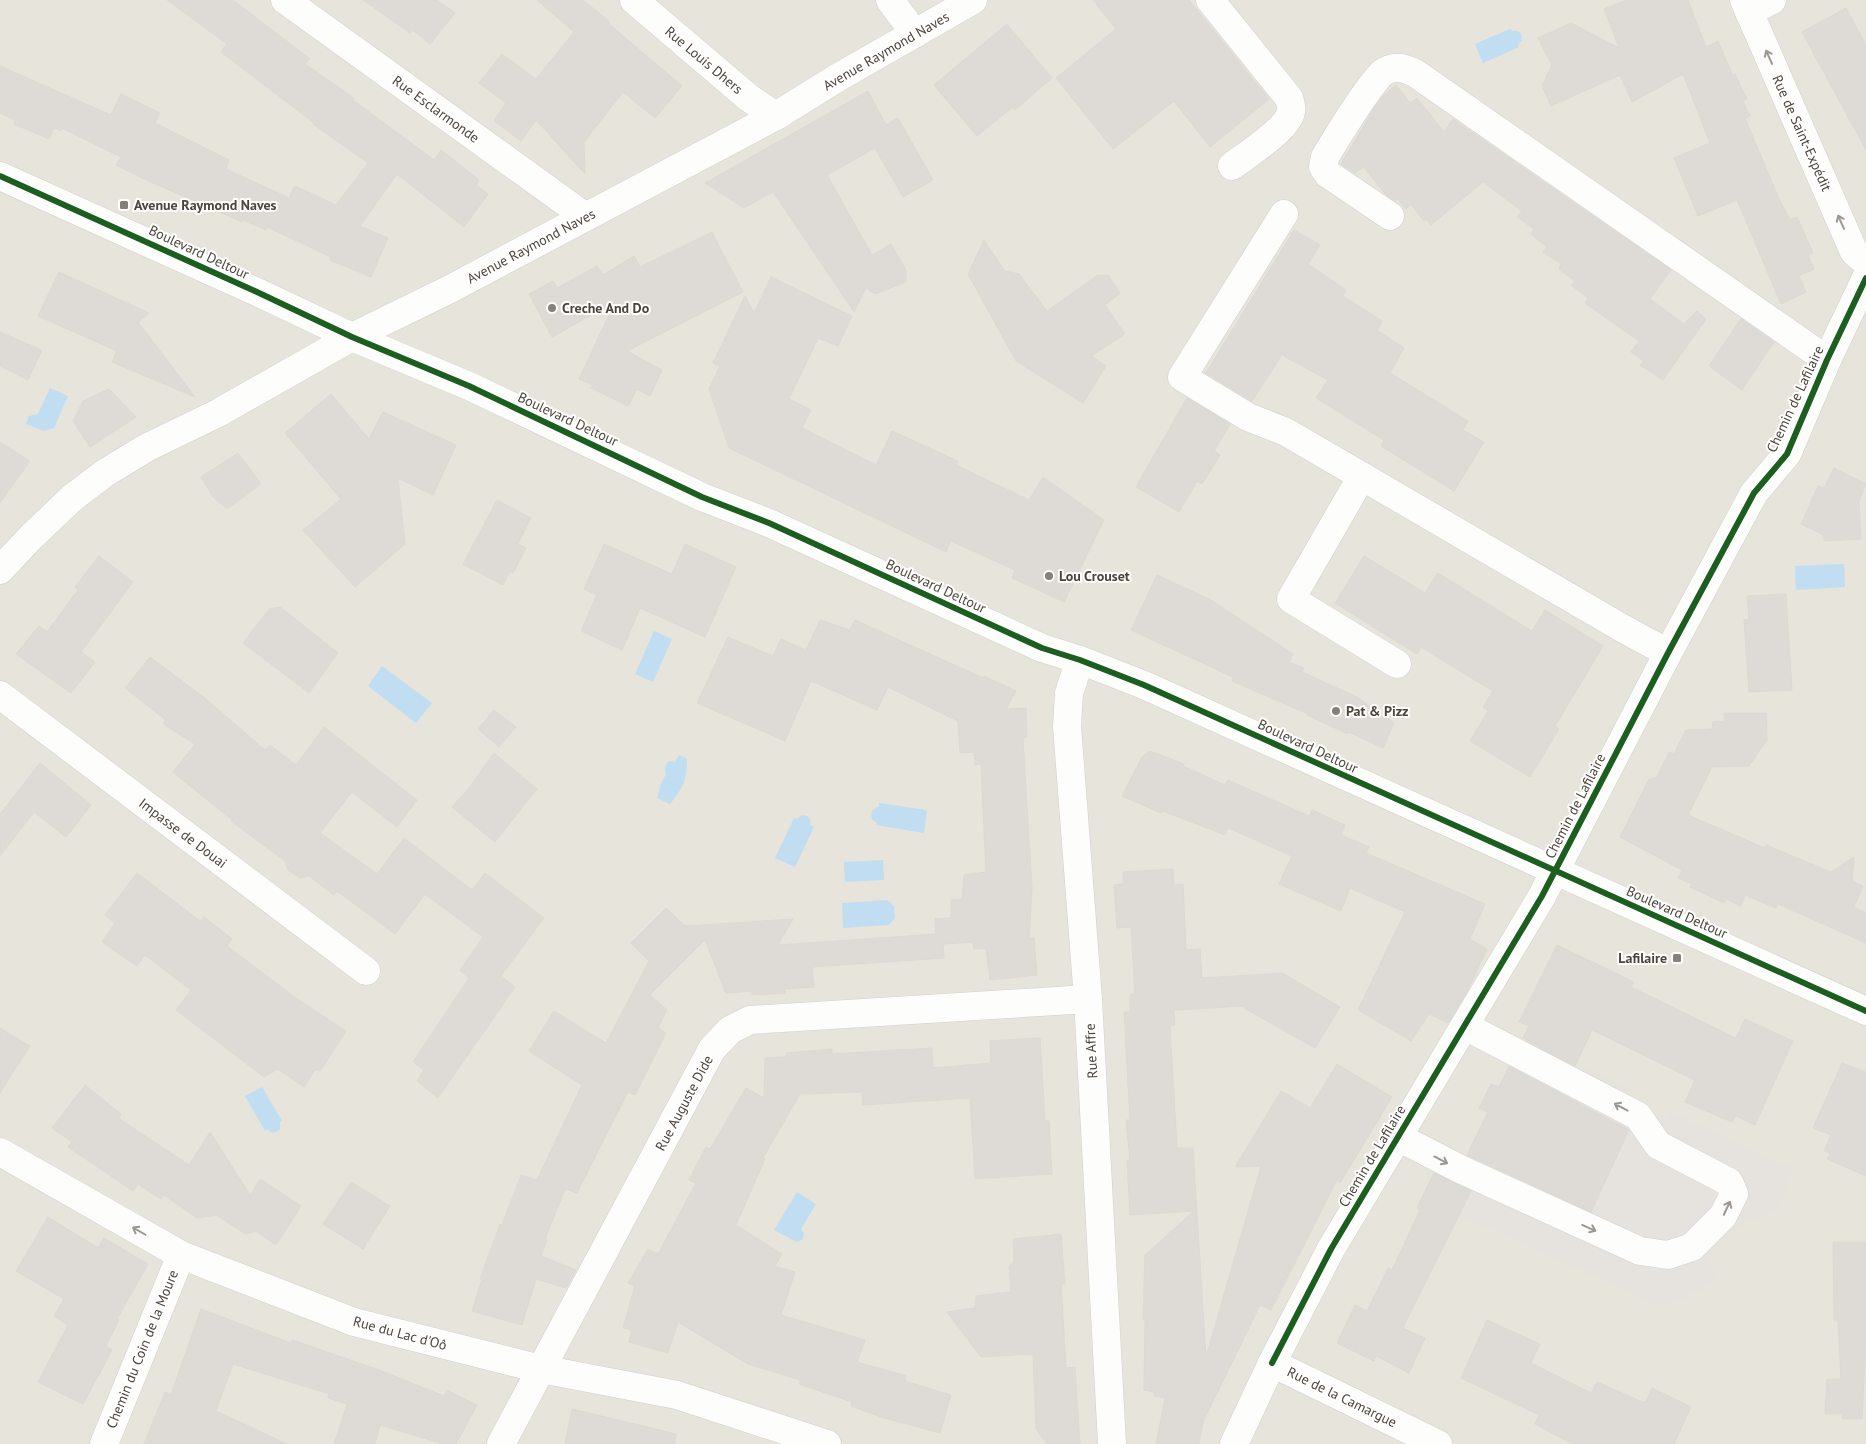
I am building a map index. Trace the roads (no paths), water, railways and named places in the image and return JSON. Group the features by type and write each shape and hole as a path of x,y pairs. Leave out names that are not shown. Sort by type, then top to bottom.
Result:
{"street":[{"name":"Rue Esclarmonde","path":"286,0 586,217"},
{"name":"Rue Louis Dhers","path":"634,0 749,98 776,116"},
{"path":"890,0 915,34"},
{"name":"Avenue Raymond Naves","path":"0,570 72,498 104,473 146,448 218,413 352,337 450,289 776,116 837,78 973,0"},
{"path":"1210,0 1288,98 1292,108 1289,117 1281,128 1232,166"},
{"name":"Rue de Saint-Expédit","path":"1755,4 1854,252 1866,262"},
{"path":"1390,216 1328,174 1323,167 1325,157 1372,86 1384,71 1399,66 1423,78 1827,360"},
{"name":"Boulevard Deltour","path":"0,176 352,337 469,386 702,497 769,523 1042,648 1080,660 1144,685 1866,1011"},
{"path":"1284,214 1182,377 1248,418 1286,432 1668,653"},
{"name":"Chemin de Lafilaire","path":"1234,1444 1272,1363 1331,1249 1556,871 1668,653 1754,493 1787,454 1827,360 1866,278"},
{"path":"1362,476 1291,599 1397,664"},
{"name":"Rue Affre","path":"1080,660 1069,693 1067,726 1088,999 1112,1444"},
{"name":"Impasse de Douai","path":"0,695 366,971"},
{"name":"Rue Auguste Dide","path":"501,1444 712,1049 730,1030 750,1020 1088,999"},
{"path":"1398,1137 1460,1169 1640,1251 1668,1255 1692,1247 1724,1216 1734,1194 1728,1182 1658,1145 1638,1116 1464,1026"},
{"name":"Rue du Lac d'Oô","path":"0,1152 181,1255 354,1322 542,1369 677,1395 827,1444"},
{"name":"Chemin du Coin de la Moure","path":"104,1444 181,1255"},
{"name":"Rue de la Camargue","path":"1272,1363 1438,1444"}],"water":[{"path":"1510,29 1521,34 1522,40 1518,45 1519,47 1483,63 1475,44"},
{"path":"50,388 68,396 54,428 44,431 26,424 29,416 38,414"},
{"path":"1844,564 1845,587 1796,590 1795,566"},
{"path":"654,631 672,639 653,682 635,674"},
{"path":"382,666 432,703 416,723 368,686"},
{"path":"679,755 687,759 686,773 681,788 670,804 657,798 666,774 666,766 669,761 675,762"},
{"path":"879,803 927,810 924,833 876,825 877,823 872,817 872,811 879,806"},
{"path":"802,815 807,816 811,820 810,825 814,827 795,867 775,858 794,818 797,819"},
{"path":"883,860 884,880 845,882 844,862"},
{"path":"887,900 894,906 895,918 889,925 843,928 842,903"},
{"path":"262,1087 282,1121 280,1122 280,1129 275,1132 270,1132 267,1129 265,1131 245,1096"},
{"path":"797,1192 816,1204 801,1229 804,1233 803,1239 797,1242 774,1230"}],"place":[{"name":"Avenue Raymond Naves","path":"124,205"},
{"name":"Creche And Do","path":"552,308"},
{"name":"Lou Crouset","path":"1049,576"},
{"name":"Pat & Pizz","path":"1336,711"},
{"name":"Lafilaire","path":"1677,958"}]}
